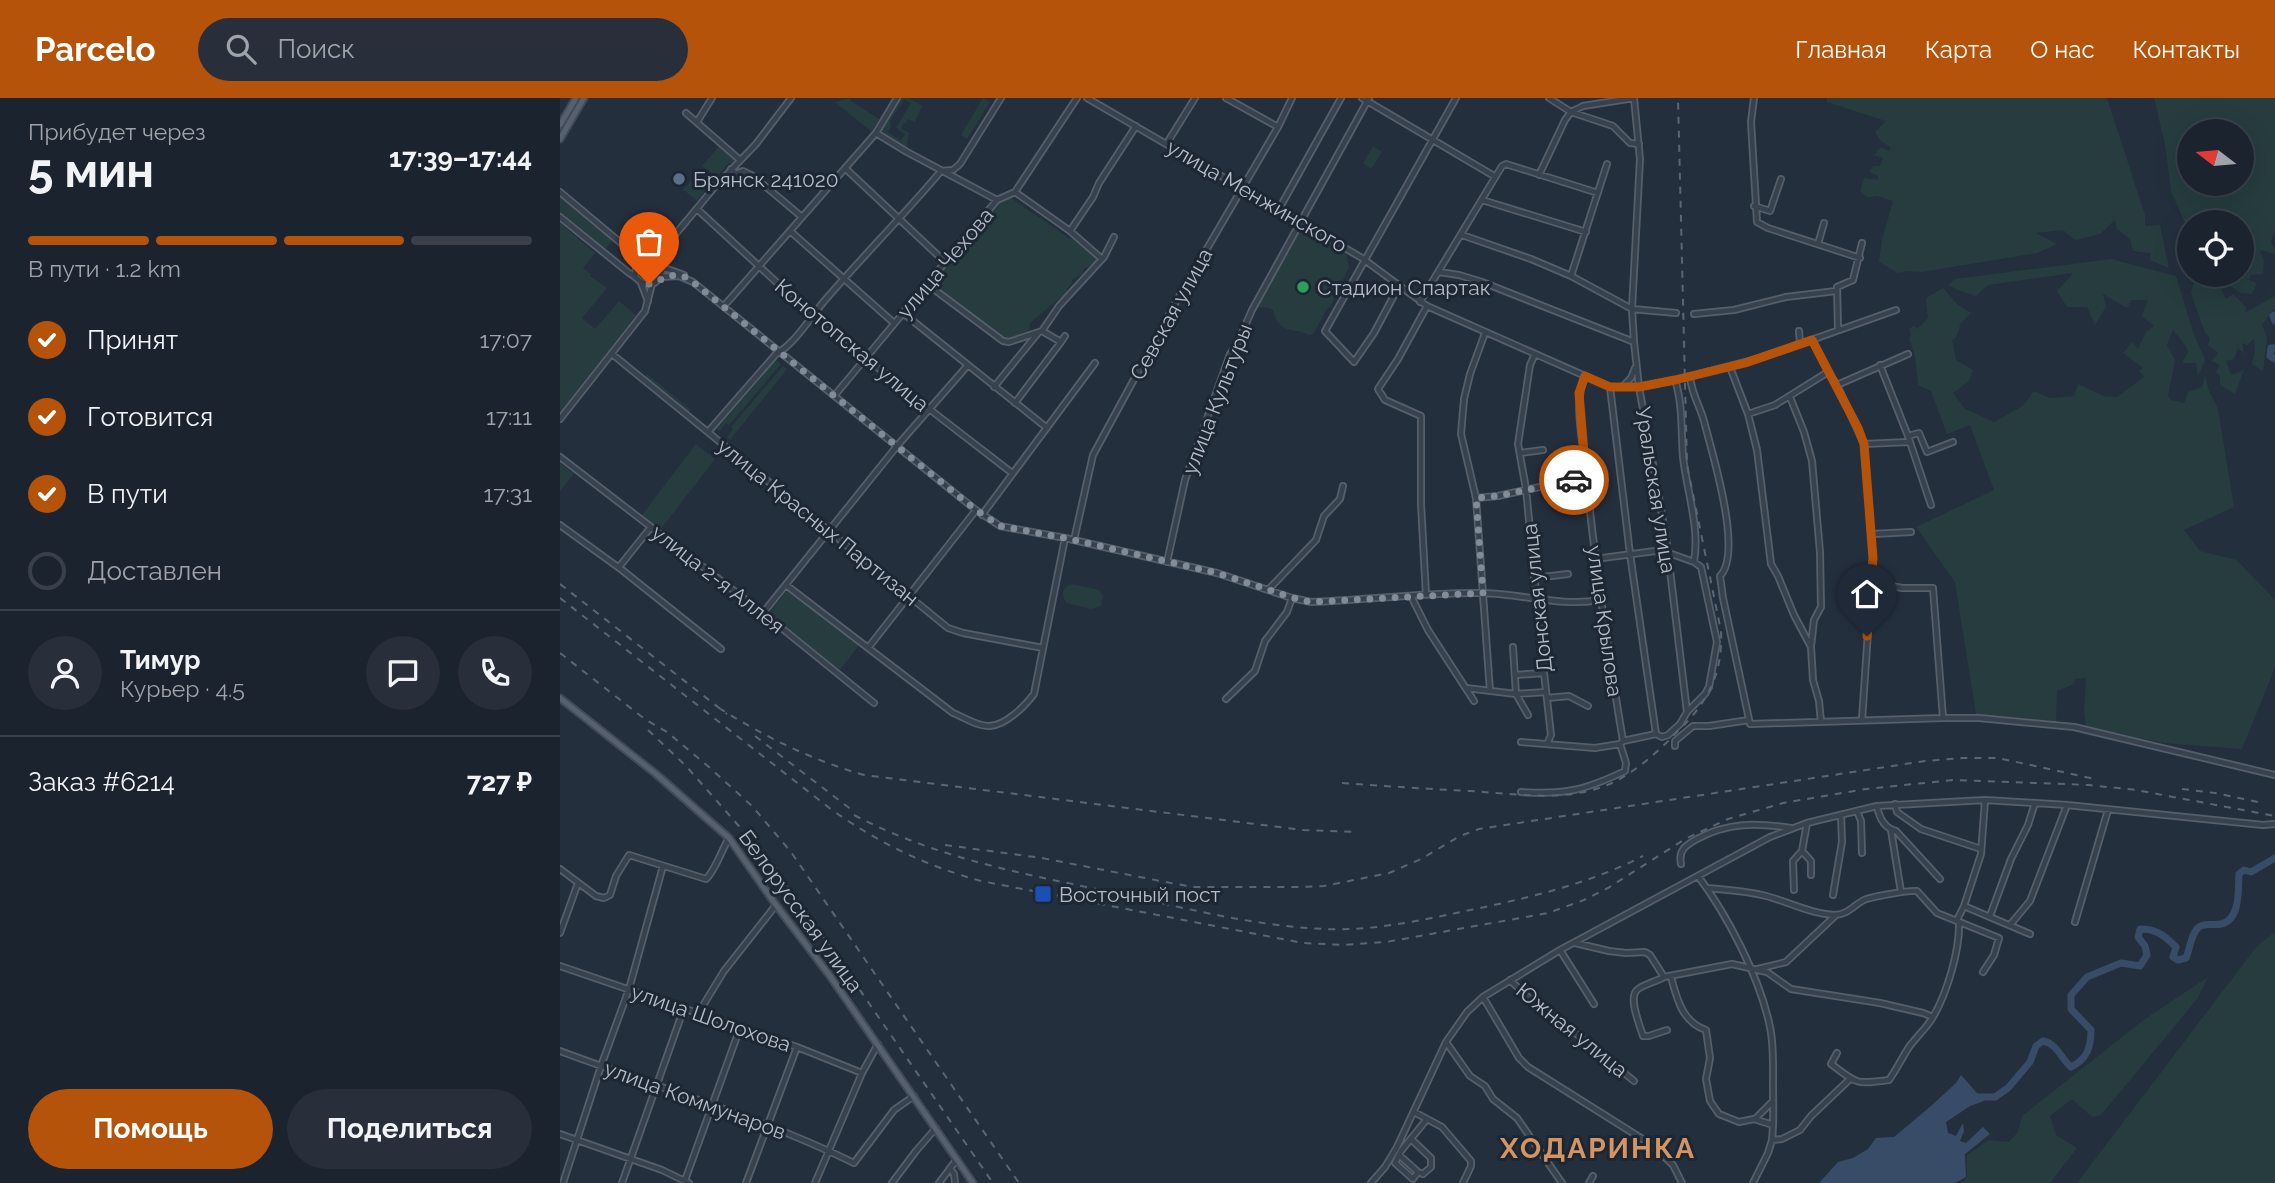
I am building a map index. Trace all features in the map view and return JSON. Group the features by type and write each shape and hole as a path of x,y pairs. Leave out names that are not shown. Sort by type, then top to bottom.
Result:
{"main road":[{"path":"560,125 576,98"},
{"path":"560,139 584,98"},
{"name":"Белорусская улица","path":"560,698 656,774 729,838 832,978 973,1183"}],"street":[{"path":"697,122 712,98"},
{"path":"655,259 731,169 756,144 791,98"},
{"path":"723,306 876,134 897,98"},
{"path":"708,432 776,354 785,349 812,315 941,171 953,170 960,164 1001,98"},
{"name":"улица Чехова","path":"835,395 997,200 1015,192 1077,98"},
{"name":"улица Менжинского","path":"1087,98 1365,260 1427,306 1610,387 1639,387 1730,367 1896,310"},
{"path":"1167,143 1195,98"},
{"path":"1226,98 1278,127"},
{"name":"Севская улица","path":"1073,540 1093,455 1292,98"},
{"path":"1279,208 1341,98"},
{"path":"1399,286 1374,333 1353,362 1325,331 1456,98"},
{"path":"1549,98 1571,112 1613,126 1630,143 1639,144"},
{"path":"1583,106 1584,98"},
{"path":"1539,175 1571,112 1583,106 1634,98"},
{"name":"Уральская улица","path":"1634,98 1639,144 1632,309 1634,342 1639,387 1666,537 1687,712"},
{"path":"1754,98 1751,122 1757,222 1860,258"},
{"path":"1366,99 1494,176"},
{"name":"улица Культуры","path":"1167,562 1185,480 1230,354 1366,99"},
{"path":"686,113 740,160"},
{"path":"1070,231 1136,126"},
{"path":"876,134 997,200"},
{"path":"1420,302 1502,166 1506,164 1598,193"},
{"path":"1571,276 1607,164"},
{"path":"845,168 945,262"},
{"path":"731,169 736,174 743,172 753,176 802,217"},
{"path":"1755,206 1770,211 1781,179"},
{"path":"560,192 640,259"},
{"path":"1015,192 1070,231 1102,259"},
{"path":"1482,200 1586,232"},
{"name":"Конотопская улица","path":"697,209 812,315 1013,473"},
{"path":"560,216 629,273 635,275"},
{"path":"1818,244 1824,223"},
{"path":"789,231 894,323"},
{"path":"1462,235 1571,276 1632,309 1676,313"},
{"path":"995,387 1059,306 1102,259 1114,237"},
{"path":"1838,329 1837,287 1853,280 1862,243"},
{"path":"648,302 635,275 635,267 640,259 649,257 662,267 686,277 982,515 1000,526 1217,573 1311,602 1483,593 1585,603 1600,600"},
{"path":"560,419 645,311 652,284 660,277 662,267"},
{"path":"1439,272 1482,282 1634,342"},
{"path":"660,277 686,277"},
{"path":"640,282 652,284"},
{"path":"927,284 1003,341 1009,342 1041,331 1061,342"},
{"path":"1694,314 1734,310 1786,297 1836,291"},
{"path":"1426,595 1421,504 1421,416 1385,400 1378,389 1427,306"},
{"path":"902,313 1047,428"},
{"path":"1799,331 1800,344"},
{"path":"1485,333 1470,374 1461,434 1476,498 1490,691"},
{"path":"1015,403 1065,336"},
{"path":"1812,340 1837,385 1864,444 1873,534 1873,582 1862,720"},
{"name":"улица Красных Партизан","path":"612,354 954,631 1043,648"},
{"name":"Донская улица","path":"1535,354 1530,365 1518,444 1526,489 1534,578 1536,592 1540,598 1551,735 1548,742"},
{"path":"1837,385 1908,354"},
{"name":"Севская улица","path":"982,515 1095,363"},
{"path":"1621,388 1631,379 1636,364"},
{"path":"763,613 897,446 968,365"},
{"path":"1880,365 1931,505"},
{"path":"1730,367 1748,414 1762,481 1771,564 1811,647"},
{"path":"1748,414 1775,405 1828,372"},
{"name":"улица Крылова","path":"1521,792 1560,793 1596,785 1625,771 1626,763 1600,600 1586,477 1579,393 1585,376"},
{"path":"1690,377 1692,393 1702,413 1726,514 1728,555 1726,570 1720,576 1750,724 1979,718 2074,727 2275,775"},
{"path":"1675,380 1680,393 1684,460 1696,533 1694,562"},
{"path":"1610,387 1630,554 1656,734"},
{"path":"1790,397 1812,461 1820,552 1821,607 1814,620 1811,647 1813,680 1821,722"},
{"path":"1864,444 1909,439 1919,433 1927,452 1953,442"},
{"path":"1520,453 1543,450"},
{"name":"улица 2-я Аллея","path":"560,457 763,613 874,703"},
{"path":"1476,498 1498,496 1586,477"},
{"path":"1267,590 1316,540 1324,516 1340,499 1343,486"},
{"path":"868,648 976,510"},
{"path":"560,525 619,567 721,649"},
{"path":"619,567 651,527"},
{"path":"1873,534 1911,532"},
{"path":"1043,648 1065,538"},
{"path":"1521,741 1594,748 1656,734 1661,737 1674,732 1709,687 1717,642 1701,567 1666,552 1655,551 1595,558"},
{"path":"1534,578 1568,574"},
{"path":"1873,582 1902,588 1933,588 1943,718"},
{"name":"улица 2-я Аллея","path":"786,585 953,713 982,725 998,724 1028,702 1034,694 1043,648"},
{"path":"1411,596 1428,630 1474,701"},
{"path":"1226,699 1258,666 1265,641 1287,612 1292,598"},
{"path":"1513,647 1516,694 1528,715"},
{"path":"1515,675 1544,673"},
{"path":"1465,688 1569,696 1588,706"},
{"path":"1675,746 1675,741 1693,726 1749,720"},
{"path":"1837,1053 1830,1064 1850,1079 1861,1084 1889,1080 1933,1017 1953,964 1960,933 1958,921 1981,849 1985,800"},
{"path":"1371,1183 1391,1157 1446,1042 1458,1023 1483,997 1560,950 1738,852 1807,823 1877,806 1985,800 2275,824"},
{"path":"1990,916 2035,803"},
{"path":"1895,804 1897,812 1921,829 1981,849"},
{"path":"2010,925 2030,901 2067,805"},
{"path":"1877,806 1883,823 1896,831 1940,879"},
{"path":"2075,922 2108,810"},
{"path":"1857,811 1861,821 1862,853"},
{"path":"1833,895 1842,842 1841,815"},
{"path":"1794,890 1793,861 1802,850 1807,823"},
{"path":"1681,864 1679,856 1684,848 1721,828 1749,824 1792,829"},
{"path":"1891,830 1901,892"},
{"path":"560,869 596,896 604,898 610,895 616,876 629,855 706,879 729,838"},
{"path":"1802,850 1811,861 1811,875"},
{"path":"564,1183 629,989 663,866"},
{"path":"1698,876 1727,920 1750,967 1771,1028 1772,1140 1753,1183"},
{"path":"560,933 578,883"},
{"path":"1707,888 1762,895 1836,915 1845,913 1866,899 1917,891 1937,913 1999,938 1994,956 1983,972"},
{"path":"699,1012 724,971 776,905"},
{"path":"1964,906 2029,934"},
{"path":"1757,969 1786,962 1836,915"},
{"path":"1574,943 1626,953 1645,952 1650,955 1664,977"},
{"path":"1560,950 1594,1004"},
{"path":"1667,1030 1643,1036 1633,995 1638,989 1664,977 1723,965 1750,967 1766,972 1791,989 1880,1003 1933,1017"},
{"name":"улица Шолохова","path":"560,966 797,1046 862,1073"},
{"path":"1671,977 1687,1020 1706,1030 1710,1058 1706,1079 1710,1101 1719,1114 1739,1122 1755,1119 1766,1111 1773,1101"},
{"name":"Южная улица","path":"1510,979 1532,1001 1634,1081"},
{"name":"Южная улица","path":"1483,997 1519,1058 1528,1067 1652,1144 1673,1166 1682,1183"},
{"path":"622,1183 684,1008"},
{"path":"560,1134 686,1182 740,1028"},
{"path":"1446,1042 1470,1076 1485,1086 1493,1099 1517,1118 1562,1183"},
{"path":"815,1183 862,1073 878,1044"},
{"path":"746,1183 797,1046"},
{"name":"улица Коммунаров","path":"560,1051 768,1124 856,1163 894,1110 914,1096"},
{"path":"1772,1140 1782,1139 1800,1130 1850,1079"},
{"path":"1414,1112 1442,1127 1471,1161 1462,1183"},
{"path":"1418,1172 1413,1179 1395,1163 1427,1119"},
{"path":"1755,1119 1773,1125"},
{"path":"892,1183 937,1128"},
{"path":"1399,1155 1423,1174 1431,1167 1432,1158 1411,1139"},
{"path":"939,1183 957,1159"},
{"path":"950,1168 955,1183"},
{"path":"1589,1183 1593,1176"}],"green space":[{"path":"850,98 879,119 872,132 835,102"},
{"path":"900,98 909,98 922,106 915,122 908,119 908,124 904,123 901,128 909,133 906,149 880,132","holes":["904,99 911,103 896,128 905,134 901,141 888,132 890,121"]},
{"path":"983,98 990,102 967,139 961,135"},
{"path":"1827,98 2107,98 2145,215 2145,226 2160,225 2169,268 2150,260 2151,253 2133,251 2130,239 2117,229 2115,220 2100,234 2075,240 2063,230 2036,233 2057,244 2037,253 1922,272 1898,273 1879,262 1893,201 1877,196 1867,197 1860,191 1864,178 1878,180 1878,176 1870,172 1873,166 1880,166 1883,158 1874,155 1881,147 1889,151 1891,148 1880,140 1875,132 1886,121 1827,102"},
{"path":"2154,98 2275,98 2275,229 2271,243 2275,254 2260,250 2264,261 2263,274 2254,275 2254,210 2179,210 2171,191 2165,144"},
{"path":"720,145 736,162 729,163 719,174 711,173 702,166"},
{"path":"1373,146 1382,152 1371,169 1363,163"},
{"path":"699,169 709,175 718,175 705,191 702,173 704,192 697,201 682,191"},
{"path":"560,195 613,240 604,251 560,213"},
{"path":"1011,198 1077,241 1099,260 1092,267 1084,268 1082,274 1073,279 1067,292 1030,323 1029,331 1005,340 928,284 997,203"},
{"path":"560,223 595,253 583,268 607,288 582,318 595,329 619,301 636,315 560,414"},
{"name":"Стадион Спартак","path":"1303,229 1346,254 1349,267 1330,308 1328,307 1314,333 1309,335 1283,327 1273,310 1256,307 1299,230"},
{"path":"2111,259 2176,276 2177,287 2179,287 2205,360 2198,376 2196,363 2182,363 2188,352 2173,330 2167,345 2175,360 2168,396 2171,400 2184,403 2188,392 2202,387 2205,376 2218,409 2234,507 2184,530 2200,551 2237,560 2275,600 2275,668 2242,749 2163,743 2086,726 2086,678 2075,679 2074,684 2057,691 2056,722 1976,714 1955,582 1916,527 1994,490 1970,425 1947,434 1931,391 1918,385 1909,329 1914,326 1917,329 1928,318 1926,298 1943,288 1958,305 1971,313 1961,323 1956,337 1952,340 1956,360 1973,370 1969,381 1953,393 1965,409 1994,422 2023,406 2034,391 2050,398 2074,396 2078,384 2104,396 2117,397 2144,377 2139,371 2143,368 2123,353 2132,342 2138,349 2146,332 2154,326 2142,316 2148,300 2132,300 2127,308 2103,294 2106,307 2095,325 2087,307 2067,307 2057,291 2073,273 1988,285 1976,296 1948,285 1955,279"},
{"path":"2254,282 2257,283 2252,294 2241,293 2232,287 2254,287"},
{"path":"2192,287 2220,287 2226,299 2233,294 2246,307 2245,313 2275,296 2275,308 2262,325 2267,337 2263,371 2252,364 2254,339 2247,345 2242,343 2244,354 2238,348 2234,359 2226,361 2231,375 2244,370 2235,394 2220,385 2220,376 2216,372 2220,365 2211,361 2218,353 2208,345 2210,338 2205,333 2191,293"},
{"path":"776,360 781,364 729,425 726,423 720,431 717,429"},
{"path":"783,366 787,369 730,440 727,437 733,429 731,427"},
{"path":"647,374 691,410 688,413 644,378"},
{"path":"696,444 715,459 660,530 641,516"},
{"path":"560,463 574,474 560,491"},
{"path":"1072,584 1099,590 1103,596 1101,606 1091,609 1067,603 1063,592"},
{"path":"788,589 860,644 839,671 767,616"},
{"path":"2275,932 2275,1183 2077,1183 2257,946"},
{"path":"2208,977 2197,999 2101,1115 2092,1117 2072,1099 2050,1116 2056,1135 2077,1148 2050,1183 1960,1183 1967,1178 1967,1155 1989,1140 2009,1142 2018,1132 2022,1116 2145,1019"}],"water":[{"path":"1961,1075 1984,1101 1970,1106 1946,1122 1948,1133 1956,1136 1963,1123 1964,1131 1960,1141 1966,1143 1983,1127 1990,1134 1965,1154 1966,1177 1955,1183 1819,1183 1838,1162 1853,1158 1868,1149 1876,1138 1894,1137 1956,1083"}],"waterway":[{"path":"2275,315 2275,321"},
{"path":"2275,348 2271,348 2270,356 2275,359"},
{"path":"1972,1097 1995,1097 2008,1088 2030,1062 2036,1046 2043,1041 2056,1048 2071,1067 2081,1060 2089,1048 2091,1030 2071,1009 2071,995 2087,977 2121,963 2140,966 2147,955 2145,946 2138,937 2140,929 2160,934 2176,947 2173,957 2178,960 2186,958 2192,937 2199,927 2221,924 2232,916 2237,903 2239,874 2244,870 2251,872 2275,858"}],"railway":[{"path":"1342,783 1542,796 1595,789 1621,778 1656,752 1698,709 1712,686 1719,660 1721,631 1687,465 1678,98"},
{"path":"560,584 727,714"},
{"path":"560,598 832,810 867,833 904,852 981,881 1303,943 1344,945 1386,942 1548,913 1608,888 1685,839 1728,819 1783,803 1866,789 1953,780 2089,785 2136,790 2275,816"},
{"path":"560,653 646,720 667,732 752,806 791,852 1019,1183"},
{"path":"719,708 789,747 864,775 1303,830 1356,832"},
{"path":"648,730 686,766 775,867 993,1183"},
{"path":"755,736 852,810"},
{"path":"945,845 1042,858 1195,887 1324,886 1389,873 1479,829 1925,761 1998,758 2095,779"},
{"path":"2182,789 2258,802"},
{"path":"854,815 943,852 1005,869 1240,919 1325,929 1391,925 1504,903 1575,884 1643,856"}],"way so far":[{"path":"649,284 660,277 688,278 987,519 1000,526 1217,573 1300,600 1311,602 1483,593 1476,498 1574,480"}],"place":[{"name":"Брянск 241020","path":"679,179"},
{"name":"Стадион Спартак","path":"1303,287"},
{"name":"Восточный пост","path":"1043,894"}],"district":[{"name":"ХОДАРИНКА","path":"1598,1148"}],"route":[{"path":"1574,480 1586,477 1579,393 1585,376 1610,387 1639,387 1745,363 1812,340 1837,385 1864,444 1873,534 1873,582 1867,636"}]}
